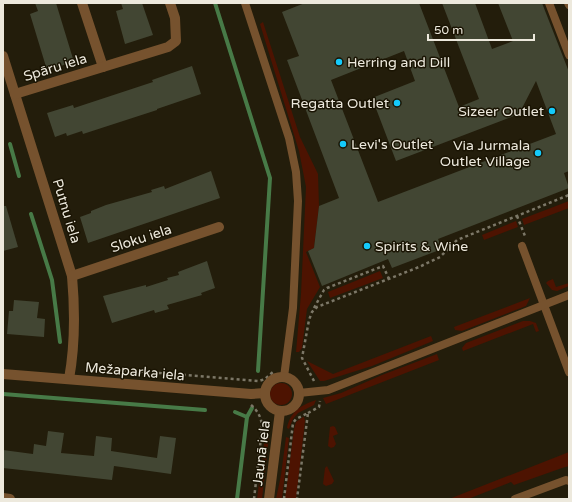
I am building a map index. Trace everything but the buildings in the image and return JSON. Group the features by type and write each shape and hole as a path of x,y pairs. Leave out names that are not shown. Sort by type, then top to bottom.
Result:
{"street":[{"name":"Spāru iela","path":"82,3 103,67"},
{"name":"Spāru iela","path":"15,94 168,47 176,41 175,18 170,3"},
{"name":"Putnu iela","path":"3,56 72,276 74,297 73,340 69,379"},
{"name":"Sloku iela","path":"72,276 219,227"},
{"name":"Mežaparka iela","path":"3,374 251,394 264,393"},
{"path":"284,377 294,382 298,387 299,393 299,399 292,408 286,411 280,411 275,410 267,404 264,393 273,379 284,377"},
{"name":"Jaunā iela","path":"269,499 280,411"},
{"path":"3,498 10,499"}],"lane":[{"path":"245,3 288,138 296,172 298,200 293,308 284,377"},
{"path":"549,3 569,55"},
{"path":"522,246 569,372"},
{"path":"299,393 328,390 569,295"},
{"path":"515,499 566,480 569,481"}],"path":[{"path":"312,312 322,304 389,279 440,257 457,240 569,195"},
{"path":"315,382 302,358 309,320 324,290 384,266 389,279"},
{"path":"109,369 259,381 265,379 277,368"},
{"path":"284,499 293,423 296,419 319,407 320,400"},
{"path":"250,405 259,414 262,421 254,499"},
{"path":"297,499 308,412"},
{"path":"262,429 267,430"}],"shaded area":[{"path":"263,22 300,137 318,174 319,206 314,248 306,252 320,287 307,309 302,348 299,352 296,352 301,294 306,187 299,151 260,24"},
{"path":"569,201 569,208 524,225 522,219"},
{"path":"516,221 518,227 484,240 482,235"},
{"path":"380,271 383,278 330,298 328,292"},
{"path":"553,279 556,287 569,283 569,286 557,291 552,290 546,283"},
{"path":"530,298 526,306 462,331 455,330 454,327"},
{"path":"523,321 536,323 539,331 536,332 533,324 463,351 462,348 466,343"},
{"path":"431,336 433,341 372,366 324,381 320,381 307,361 333,374"},
{"path":"437,354 439,360 326,404 323,398 341,393 382,375"},
{"path":"281,383 289,386 292,394 289,402 281,405 273,402 270,394 273,386"},
{"path":"316,400 314,405 298,413 293,419 289,429 287,428 288,422 297,410"},
{"path":"303,417 305,421 296,499 285,499 294,429 296,422"},
{"path":"333,426 338,434 333,436 336,444 331,448 328,446 330,427"},
{"path":"265,436 269,436 262,499 257,499"},
{"path":"286,437 289,438 282,499 276,499 281,475"},
{"path":"569,452 569,466 514,485 511,482 468,499 449,499"},
{"path":"327,466 334,481 332,484 326,486 323,484 325,468"}],"waterway":[{"path":"215,3 270,178 258,371"},
{"path":"10,144 19,176"},
{"path":"31,214 52,280 60,342"},
{"path":"3,394 205,410"},
{"path":"237,499 247,417 252,408"},
{"path":"235,412 247,417"}],"place":[{"name":"Herring and Dill","path":"339,62"},
{"name":"Regatta Outlet","path":"397,103"},
{"name":"Sizeer Outlet","path":"552,111"},
{"name":"Levi's Outlet","path":"343,144"},
{"name":"Via Jurmala Outlet Village","path":"538,153"},
{"name":"Spirits & Wine","path":"367,246"}]}
